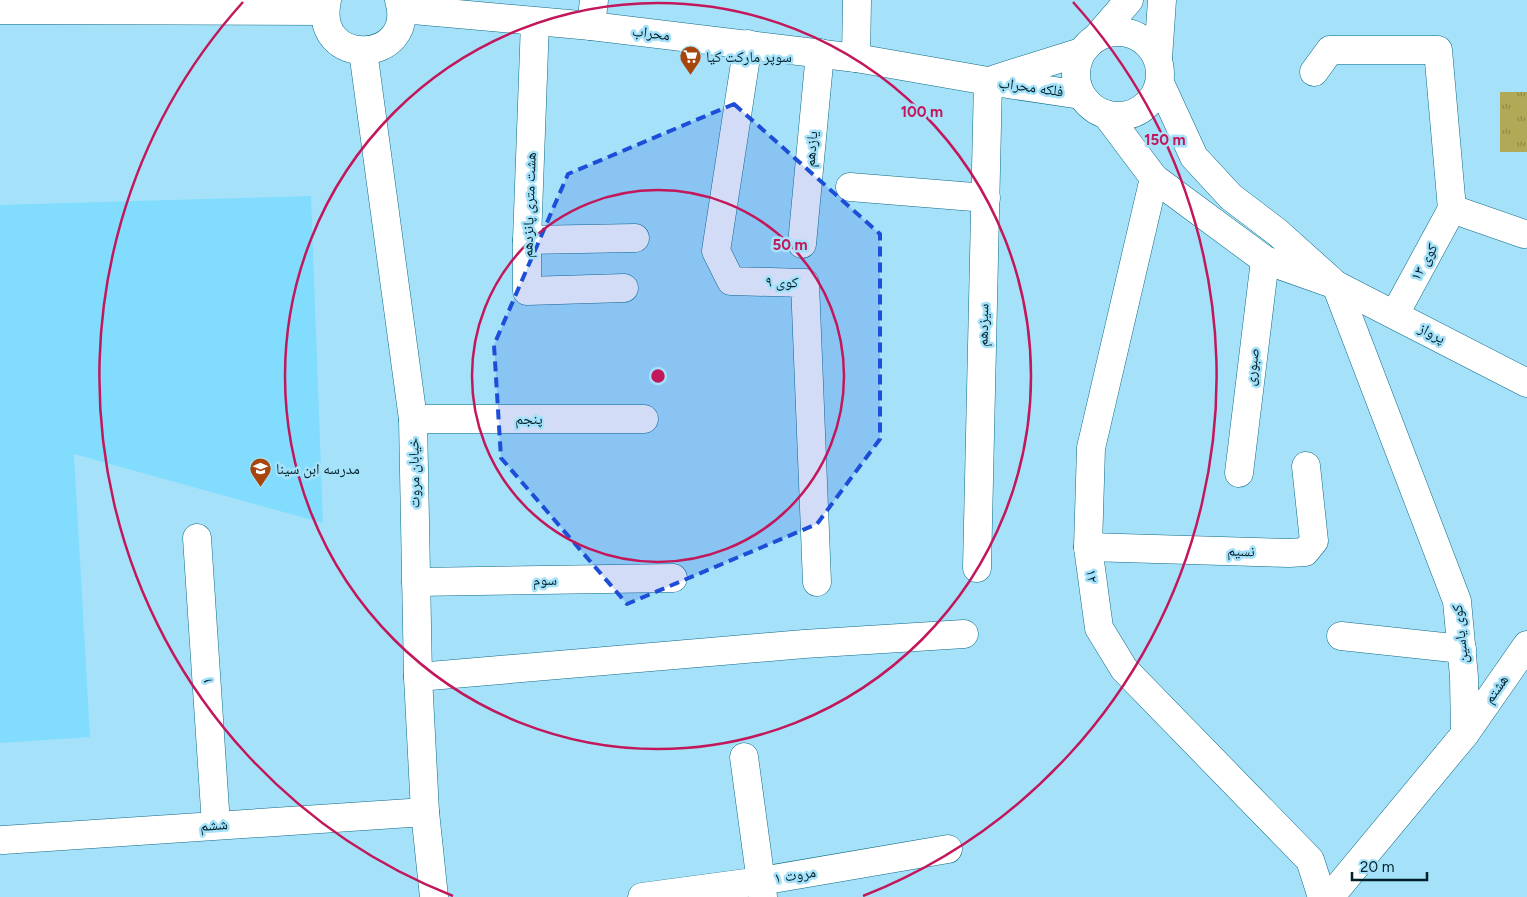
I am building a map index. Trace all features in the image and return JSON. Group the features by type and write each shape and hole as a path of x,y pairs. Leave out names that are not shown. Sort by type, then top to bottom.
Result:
{"street":[{"path":"856,58 857,0"},
{"path":"1089,44 1129,0"},
{"path":"1106,114 1120,116 1133,113 1145,106 1154,96 1159,71 1162,0"},
{"path":"0,10 326,5 326,23 335,39 350,49 363,51 375,49 387,43 396,34 401,22 401,4"},
{"name":"محراب","path":"401,4 535,22 593,13 748,44 856,58 988,81"},
{"name":"هشت متری پانزدهم","path":"535,22 527,240 527,291 624,288"},
{"name":"فلکه محراب","path":"988,81 1089,44 1112,31 1126,32 1139,37 1150,46 1159,71"},
{"name":"کوی ۹","path":"748,44 716,251 731,281 805,283 817,582"},
{"name":"فلکه محراب","path":"1089,44 1077,62 1076,84 1088,104 1106,114"},
{"path":"1314,72 1330,50 1438,50 1452,209 1524,234"},
{"name":"خیابان مروت","path":"363,51 413,419 418,677 425,812 434,897"},
{"name":"یازدهم","path":"802,244 820,53"},
{"path":"1159,71 1194,157 1231,197 1276,232 1336,285"},
{"name":"فلکه محراب","path":"988,81 1081,95"},
{"name":"سیزدهم","path":"977,568 988,81"},
{"path":"1106,114 1154,178 1265,260 1336,285"},
{"name":"۱۲","path":"1154,178 1092,448 1088,547 1099,628 1124,669 1310,860 1322,897"},
{"path":"850,187 986,198"},
{"name":"کوی ۱۳","path":"1395,314 1452,209"},
{"path":"527,240 634,238"},
{"name":"صبوری","path":"1240,473 1265,260"},
{"name":"پرواز","path":"1336,285 1527,383"},
{"name":"کوی یاسین","path":"1336,285 1457,601 1462,649 1465,734"},
{"name":"پنجم","path":"413,419 644,419"},
{"name":"نسیم","path":"1088,547 1304,552 1314,541 1306,466"},
{"name":"۱","path":"197,538 216,825"},
{"name":"سوم","path":"416,582 673,578"},
{"path":"418,677 794,644 964,634"},
{"path":"1340,636 1462,649"},
{"name":"هشتم","path":"1465,734 1527,645"},
{"path":"1330,897 1465,734"},
{"path":"744,757 762,889"},
{"name":"ششم","path":"3,840 425,812"},
{"name":"مروت ۱","path":"642,897 762,889 948,849"}],"highlighted area":[{"path":"734,104 880,234 880,439 817,524 627,604 501,458 494,345 568,174"}],"shaded area":[{"name":"مدرسه ابن سینا","path":"311,196 323,523 74,454 90,737 0,743 0,205"}],"green space":[{"path":"1500,92 1527,92 1527,152 1500,152"}],"place":[{"name":"سوپر مارکت کیا","path":"690,76"},
{"name":"مدرسه ابن سینا","path":"260,488"}]}
